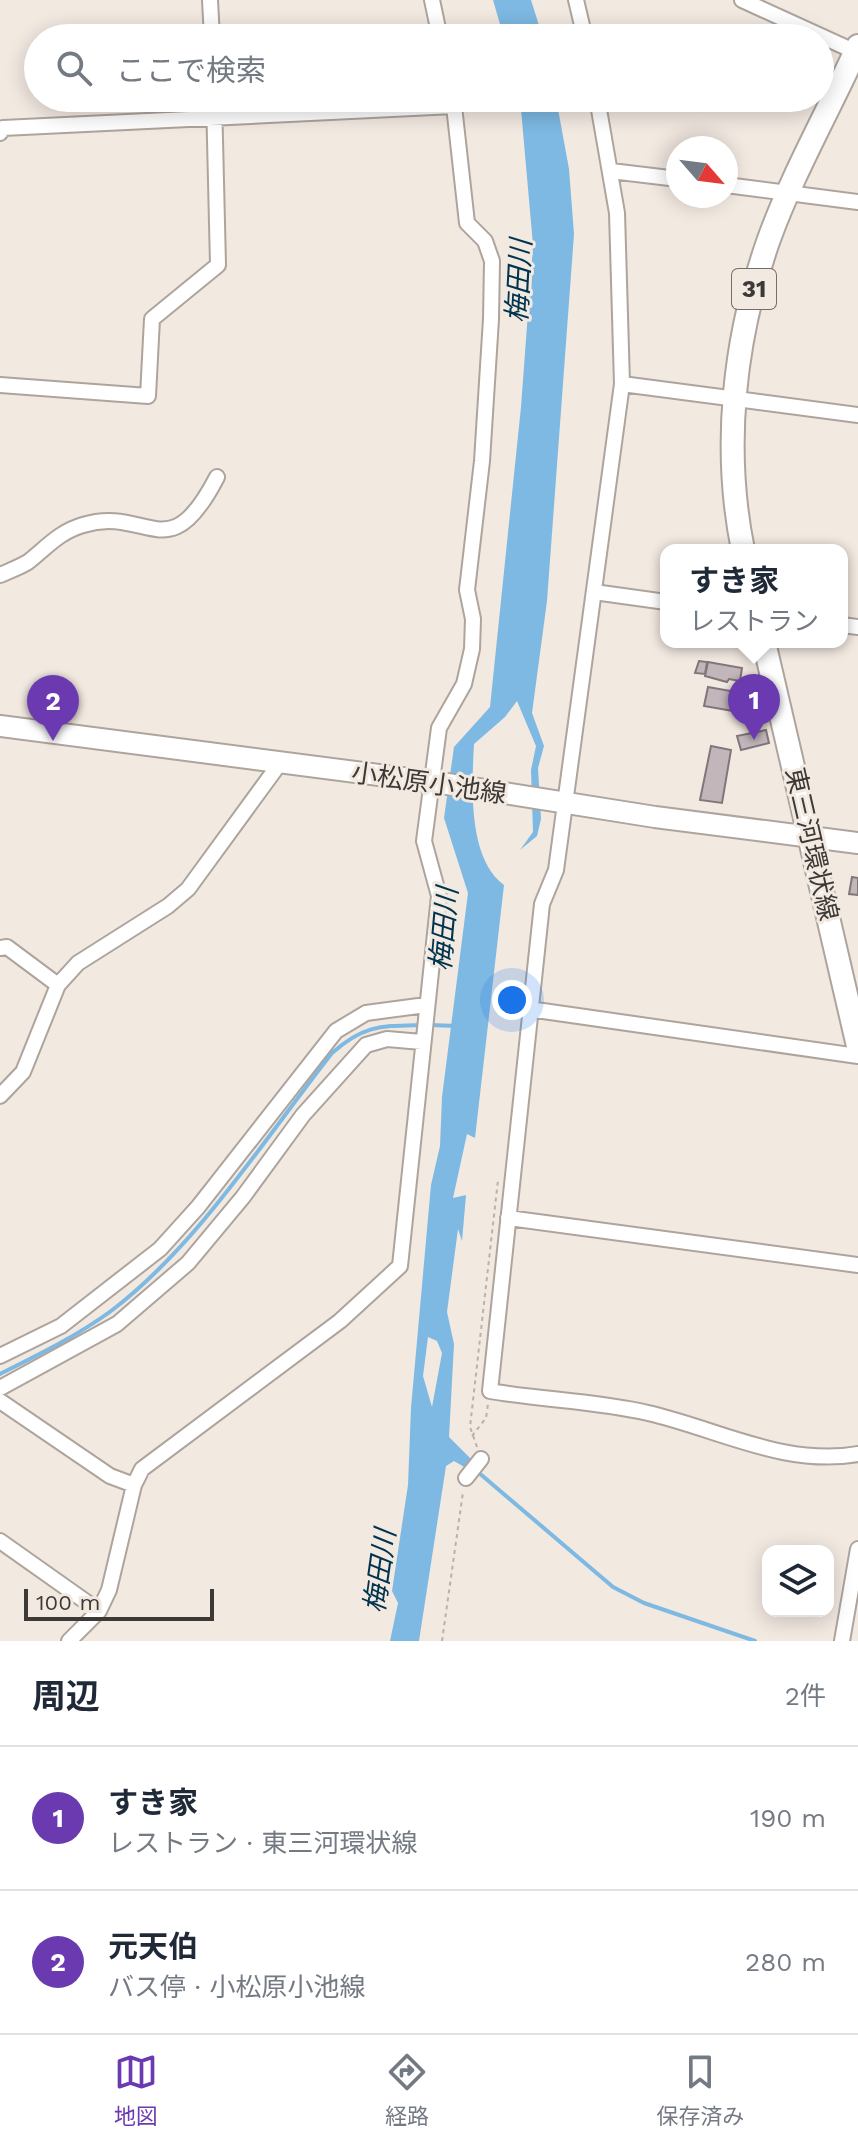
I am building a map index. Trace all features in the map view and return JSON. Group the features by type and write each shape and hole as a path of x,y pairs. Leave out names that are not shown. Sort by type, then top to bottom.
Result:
{"main road":[{"name":"31","path":"834,99 857,50"},
{"name":"31","path":"742,544 732,452 734,398 751,297 770,238 828,112"},
{"name":"東三河環状線","path":"765,648 858,1046"},
{"name":"小松原小池線","path":"0,726 436,782 858,843"}],"street":[{"path":"210,0 211,24"},
{"path":"432,0 437,24"},
{"path":"576,0 582,24"},
{"path":"742,0 797,24"},
{"path":"834,40 857,50"},
{"path":"0,385 148,396 152,319 218,265 215,112"},
{"path":"0,133 3,128 283,112"},
{"path":"69,1641 99,1611 109,1590 134,1485 142,1469 340,1321 400,1266 439,896 424,841 436,782 439,728 464,684 472,649 473,619 467,590 482,461 491,319 492,261 485,241 467,223 454,112"},
{"path":"600,112 617,213 622,384 594,592 558,802 556,870 542,904 490,1391 647,1412 748,1441 773,1452 858,1454"},
{"path":"611,171 666,178"},
{"path":"738,186 858,202"},
{"path":"622,384 858,415"},
{"path":"0,575 27,563 63,532 87,523 165,530 186,523 204,502 217,477"},
{"path":"594,592 660,601"},
{"path":"0,1096 23,1072 58,985 78,963 168,906 188,889 280,763"},
{"path":"0,948 7,947 58,985"},
{"path":"0,1356 61,1326 160,1249 198,1207 336,1031 366,1013 426,1005"},
{"path":"529,1009 858,1056"},
{"path":"0,1388 117,1324 188,1263 243,1197 303,1115 366,1045 423,1032"},
{"path":"508,1218 858,1265"},
{"path":"0,1401 110,1476 134,1485"},
{"path":"466,1478 481,1459"},
{"path":"0,1541 99,1611"},
{"path":"842,1641 858,1549"}],"path":[{"path":"471,1437 486,1418 490,1391"},
{"path":"442,1641 466,1478"}],"water":[{"path":"493,0 531,0 539,24 500,24"},
{"path":"521,112 559,112 569,169 574,234 547,601 532,713 544,746 538,768 541,819 537,836 520,850 533,832 531,770 536,746 517,701 505,717 474,744 473,799 478,839 492,873 504,885 475,1138 467,1134 453,1198 466,1195 462,1241 458,1229 447,1312 454,1344 449,1437 473,1461 466,1468 454,1461 446,1466 419,1641 390,1641 398,1603 392,1591 408,1485 411,1408 431,1185 440,1146 442,1097 468,893 444,818 454,747 490,707 521,407 533,245","holes":["428,1337 437,1341 442,1353 432,1407 423,1376"]}],"building":[{"path":"699,661 707,662 705,674 695,673"},
{"path":"708,662 742,668 740,681 729,679 727,682 705,676"},
{"path":"708,687 742,693 739,712 704,706"},
{"path":"766,730 769,743 741,750 737,736"},
{"path":"711,746 731,750 722,803 700,800"},
{"path":"852,877 858,878 858,895 849,894"}],"waterway":[{"path":"0,1374 85,1329 142,1285 172,1256 229,1190 332,1053 363,1032 421,1025"},
{"path":"429,1025 457,1026"},
{"path":"478,1472 613,1587 644,1603 755,1641"}],"place":[{"name":"すき家","path":"754,740"},
{"name":"元天伯","path":"53,741"}],"water label":[{"name":"梅田川","path":"519,281"},
{"name":"梅田川","path":"444,929"},
{"name":"梅田川","path":"380,1571"}]}
